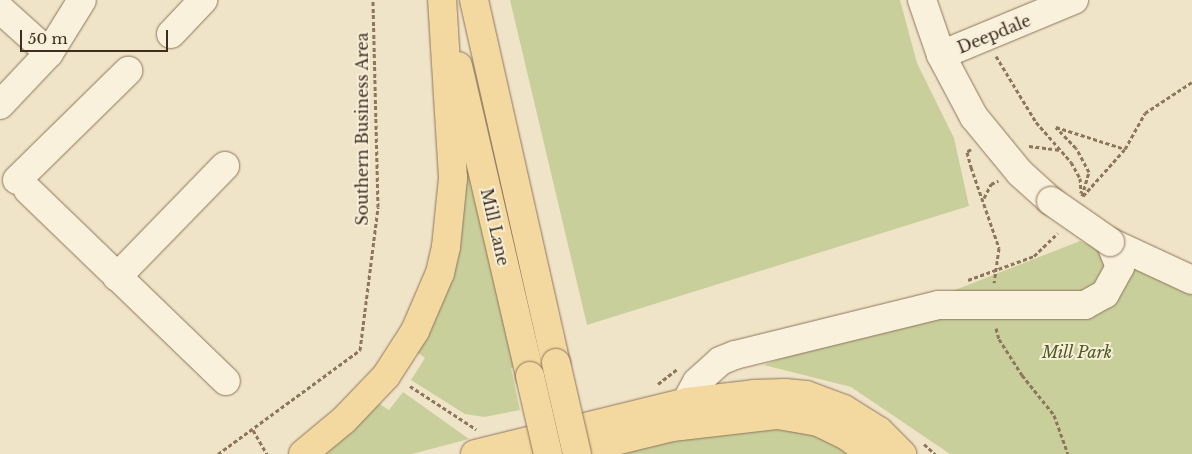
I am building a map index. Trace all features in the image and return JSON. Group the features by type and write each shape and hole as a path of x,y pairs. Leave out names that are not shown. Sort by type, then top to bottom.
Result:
{"main road":[{"name":"Mill Lane","path":"442,0 548,454"},
{"path":"303,454 344,420 386,376 415,331 440,273 446,247 453,178 442,0"},
{"name":"Mill Lane","path":"474,0 577,454"},
{"path":"475,454 687,402 754,394 806,395 827,401 862,419 902,454"},
{"path":"562,454 672,427 755,415 797,417 836,430 871,454"}],"street":[{"path":"0,105 49,53 82,0"},
{"path":"171,34 204,0"},
{"path":"922,0 941,55 960,95 988,137 1020,173 1051,201 1110,242 1192,280"},
{"name":"Deepdale","path":"941,55 1074,0"},
{"path":"4,14 49,53"},
{"path":"128,71 22,185 226,381"},
{"path":"117,277 225,166"},
{"path":"672,427 697,382 720,361 904,312 951,304 1044,308 1085,305 1105,294 1120,267 1110,242"}],"path":[{"name":"Southern Business Area","path":"218,454 360,350 378,207 373,0"},
{"path":"987,37 1001,67 1036,122 1061,150 1080,178 1081,199"},
{"path":"1081,199 1125,149 1145,113 1192,82"},
{"path":"1081,199 1089,172 1076,148 1056,127 1125,149"},
{"path":"988,137 967,152 999,248 998,271"},
{"path":"995,324 999,339 1022,375 1054,415 1068,453"},
{"path":"253,430 267,454"}],"green space":[{"path":"510,0 900,0 917,63 954,138 969,206 587,325"},
{"path":"458,115 516,367 511,368 520,410 484,417 465,414 411,380 425,358 414,350"},
{"name":"Mill Park","path":"1080,241 1192,289 1192,454 950,454 851,387 764,365"},
{"path":"403,392 469,439 412,454 322,454 378,403 389,410"},
{"path":"797,423 863,454 606,454 715,427"}]}
